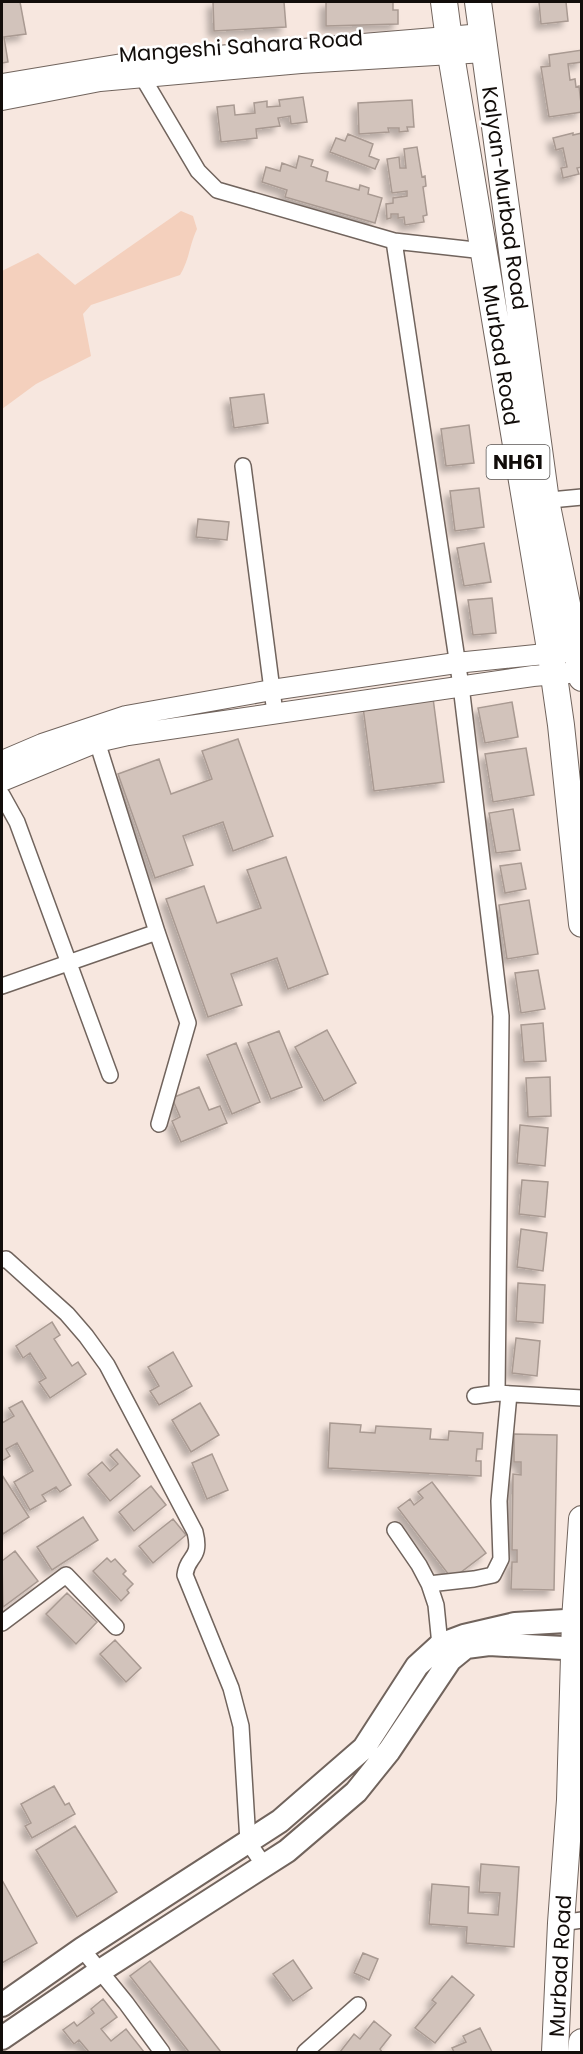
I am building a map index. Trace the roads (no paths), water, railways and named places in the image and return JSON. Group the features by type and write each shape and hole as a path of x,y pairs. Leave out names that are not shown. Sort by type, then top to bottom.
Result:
{"highway":[{"name":"Murbad Road","path":"444,2 484,251 536,502"},
{"name":"Kalyan-Murbad Road","path":"478,2 536,502 568,666"},
{"name":"NH61","path":"568,666 561,725 582,924"},
{"name":"Murbad Road","path":"555,2052 571,1922 570,1800 582,1519"},
{"path":"581,2052 582,2042"}],"main road":[{"path":"578,1620 515,1624 464,1636 441,1645 417,1666 364,1748 279,1821 82,1949 2,2006 7,2034 100,1971 287,1851 356,1792 389,1751 450,1660 466,1647 489,1644 578,1649"},
{"path":"386,1713 406,1725"}],"street":[{"name":"Mangeshi Sahara Road","path":"2,100 72,85 484,43"},
{"name":"Mangeshi Sahara Road","path":"2,84 122,64 450,46"},
{"path":"143,78 198,171 217,189 394,241 484,251"},
{"path":"394,241 460,686 501,1016 503,1394 501,1559 493,1575 429,1584"},
{"path":"243,466 275,713"},
{"path":"536,502 582,497"},
{"path":"2,781 126,716 273,690 456,663 568,666"},
{"path":"2,761 42,744 95,734 275,713 460,686 568,666"},
{"path":"95,734 188,1023 159,1124"},
{"path":"2,795 17,822 110,1076"},
{"path":"2,986 157,932"},
{"path":"2,1260 6,1259 16,1267 67,1314 86,1336 106,1365 195,1532 198,1543 197,1553 186,1569 185,1575 237,1707 241,1726 248,1842 264,1865"},
{"path":"475,1396 503,1394 582,1398"},
{"path":"395,1530 429,1584 436,1605 441,1645"},
{"path":"2,1623 66,1575 116,1627"},
{"path":"82,1949 162,2052"},
{"path":"305,2052 358,2005"}]}
